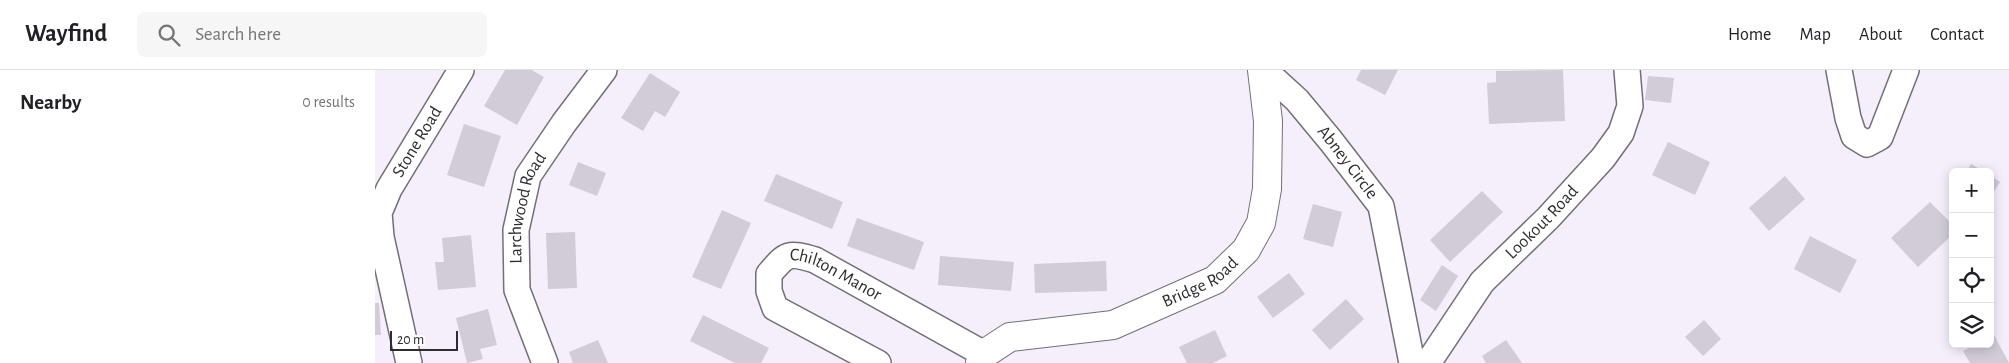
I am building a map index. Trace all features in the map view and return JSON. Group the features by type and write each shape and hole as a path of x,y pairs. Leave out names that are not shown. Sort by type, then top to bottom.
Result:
{"street":[{"name":"Stone Road","path":"409,363 381,237 379,213 389,189 461,70"},
{"name":"Larchwood Road","path":"545,363 517,290 516,230 528,176 564,123 605,70"},
{"name":"Bridge Road","path":"982,359 1010,336 1113,325 1215,280 1246,250 1261,223 1267,189 1268,121 1263,70"},
{"name":"Abney Circle","path":"1263,70 1297,100 1381,206 1412,363"},
{"name":"Lookout Road","path":"1428,363 1483,282 1548,218 1603,158 1621,134 1630,106 1627,70"},
{"path":"1839,70 1848,118 1854,136 1867,144 1880,137 1906,70"},
{"name":"Chilton Manor","path":"878,363 775,308 769,291 769,274 783,258 796,254 815,260 982,359"}],"building":[{"path":"505,70 532,70 544,77 517,125 484,106"},
{"path":"1361,70 1398,70 1385,95 1356,80"},
{"path":"1563,70 1565,121 1489,124 1487,83 1496,82 1496,71"},
{"path":"650,73 680,92 665,117 655,111 643,131 621,118"},
{"path":"1648,76 1674,78 1671,103 1645,100"},
{"path":"464,124 501,136 484,187 447,175"},
{"path":"1668,142 1710,162 1695,195 1652,175"},
{"path":"578,162 606,173 597,196 569,185"},
{"path":"1971,164 1978,168 1968,168"},
{"path":"776,174 843,202 832,229 764,201"},
{"path":"1785,176 1805,199 1769,231 1749,208"},
{"path":"1994,178 2000,182 1994,192"},
{"path":"1482,191 1503,212 1450,262 1430,240"},
{"path":"1930,202 1949,221 1949,238 1918,267 1891,238"},
{"path":"1313,204 1342,212 1333,247 1303,239"},
{"path":"722,210 751,223 721,289 692,277"},
{"path":"857,218 924,242 914,270 847,246"},
{"path":"575,232 577,288 548,289 546,233"},
{"path":"471,235 476,287 438,290 435,262 444,262 442,238"},
{"path":"1810,236 1857,260 1840,293 1794,269"},
{"path":"940,256 1014,262 1011,291 938,285"},
{"path":"1106,261 1107,291 1035,293 1034,264"},
{"path":"1442,265 1458,276 1436,311 1420,300"},
{"path":"1289,273 1305,294 1273,318 1257,297"},
{"path":"1346,299 1364,319 1330,350 1312,330"},
{"path":"375,303 379,303 381,335 375,335"},
{"path":"488,309 497,345 480,349 483,359 467,363 456,318"},
{"path":"703,315 769,348 761,363 735,363 690,341"},
{"path":"1704,320 1721,339 1703,356 1685,337"},
{"path":"1215,330 1227,356 1213,363 1187,363 1179,347"},
{"path":"1994,335 2009,363 1970,363 1963,351 1969,348 1994,348"},
{"path":"598,340 608,363 573,363 569,352"},
{"path":"1506,340 1522,363 1486,363 1482,356"}]}
